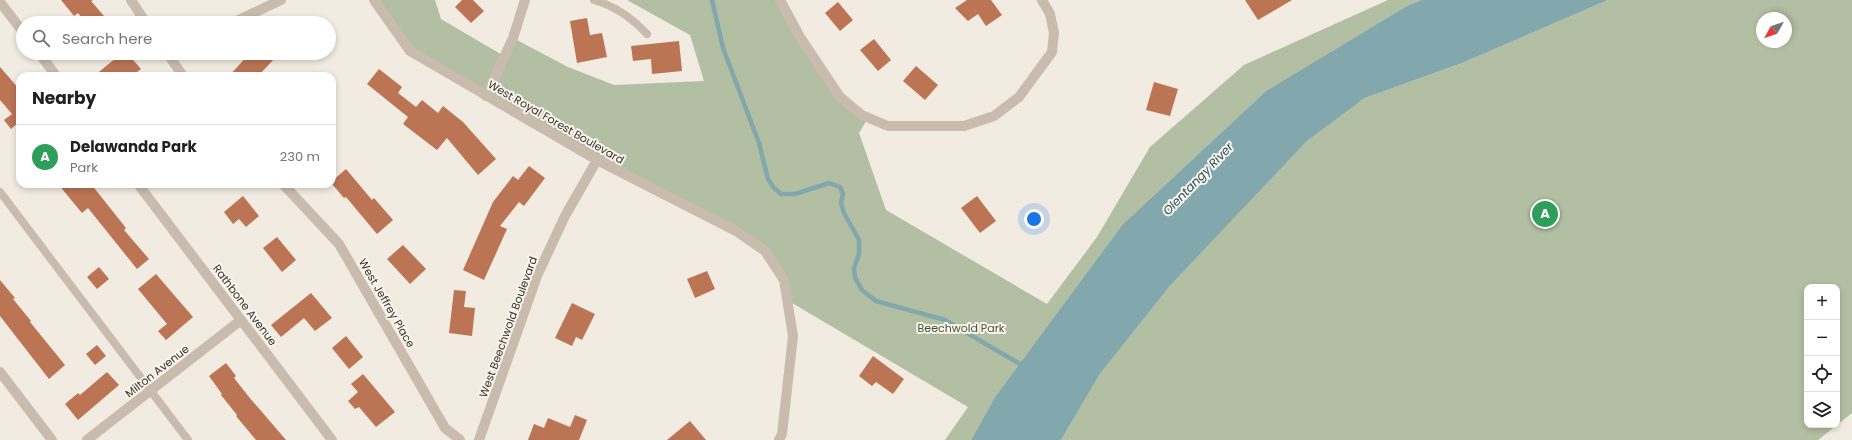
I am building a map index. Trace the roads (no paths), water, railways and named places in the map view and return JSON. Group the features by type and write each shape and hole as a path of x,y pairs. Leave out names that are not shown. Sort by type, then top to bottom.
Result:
{"street":[{"path":"131,0 141,16"},
{"path":"247,16 281,0"},
{"name":"West Royal Forest Boulevard","path":"374,0 410,52 597,160 736,231 765,251 784,280 793,336 782,434 780,440"},
{"path":"486,96 514,38 525,0"},
{"path":"780,0 800,37 840,97 862,115 888,126 964,126 994,116 1019,97 1052,52 1054,33 1050,14 1042,0"},
{"path":"0,2 16,23"},
{"path":"44,60 53,72"},
{"path":"173,60 180,72"},
{"name":"West Beechwold Boulevard","path":"479,440 537,276 565,216 597,160"},
{"name":"Rathbone Avenue","path":"141,188 332,440"},
{"name":"West Jeffrey Place","path":"287,188 339,244 445,428 460,440"},
{"name":"Milton Avenue","path":"86,440 242,320"},
{"path":"0,372 52,440"}],"lane":[{"path":"594,0 612,7 627,16 647,34"},
{"path":"0,192 188,440"}],"water":[{"name":"Olentangy River","path":"1421,0 1608,0 1462,63 1365,98 1307,141 1169,287 1100,374 1061,440 971,440 995,397 1122,225 1266,91 1405,7"}],"waterway":[{"path":"712,0 723,48 759,143 768,179 774,188 781,194 795,194 829,183 840,187 843,194 841,203 844,213 859,240 859,254 854,268 855,278 862,290 876,301 945,320 1020,364"}],"place":[{"name":"Delawanda Park","path":"1545,214"}],"park label":[{"name":"Beechwold Park","path":"961,328"}]}
